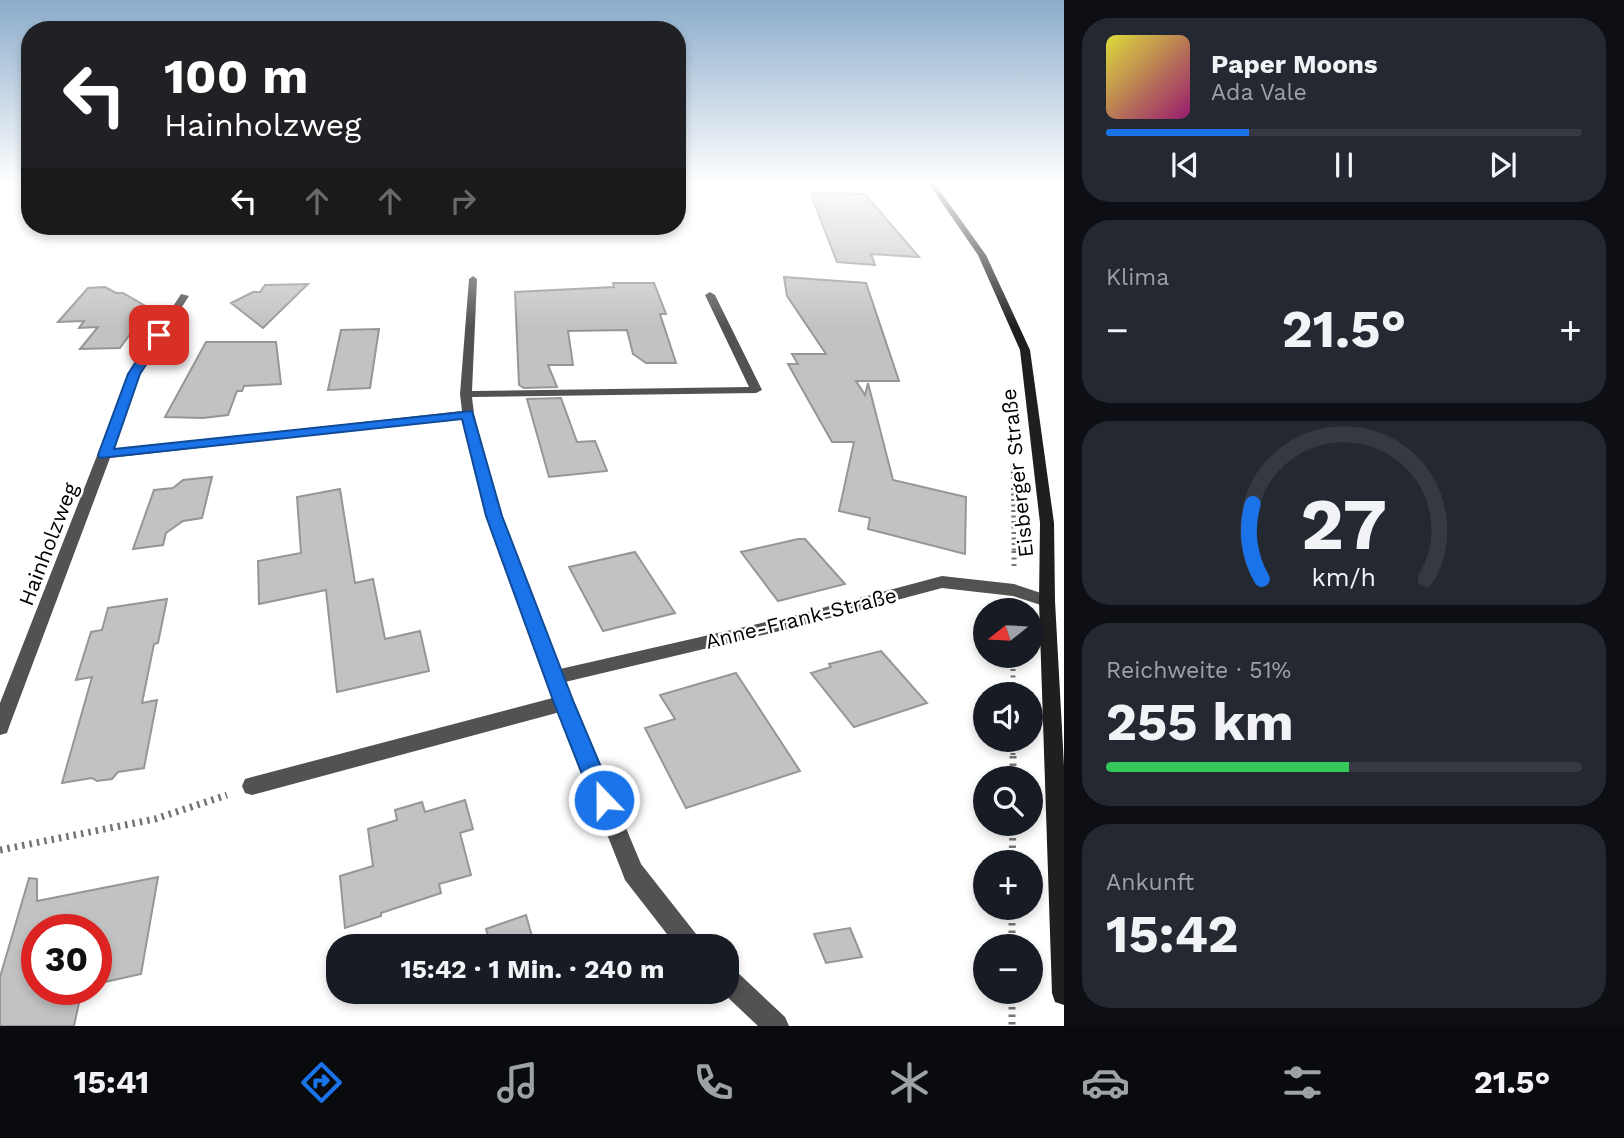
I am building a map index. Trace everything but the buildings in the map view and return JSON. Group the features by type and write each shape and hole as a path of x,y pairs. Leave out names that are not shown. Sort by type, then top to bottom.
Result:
{"main road":[{"name":"Eisberger Straße","path":"966,232 982,255 1025,350 1047,523 1047,601 1064,993"}],"street":[{"path":"473,279 466,394 468,414 494,516 564,703 633,872 682,934"},
{"path":"466,394 756,390 710,295"},
{"name":"Hainholzweg","path":"0,727 134,374 184,296"},
{"path":"105,455 468,414"},
{"name":"Anne-Frank-Straße","path":"555,677 792,622 942,582 1014,590 1047,601"},
{"path":"252,786 564,703"},
{"path":"739,991 776,1026"}],"path":[{"path":"1012,452 1014,590"},
{"path":"0,850 155,819 252,786"},
{"path":"1012,1004 1012,1026"}],"route":[{"path":"159,335 134,374 105,455 468,414 494,516 564,703 604,800"}]}
